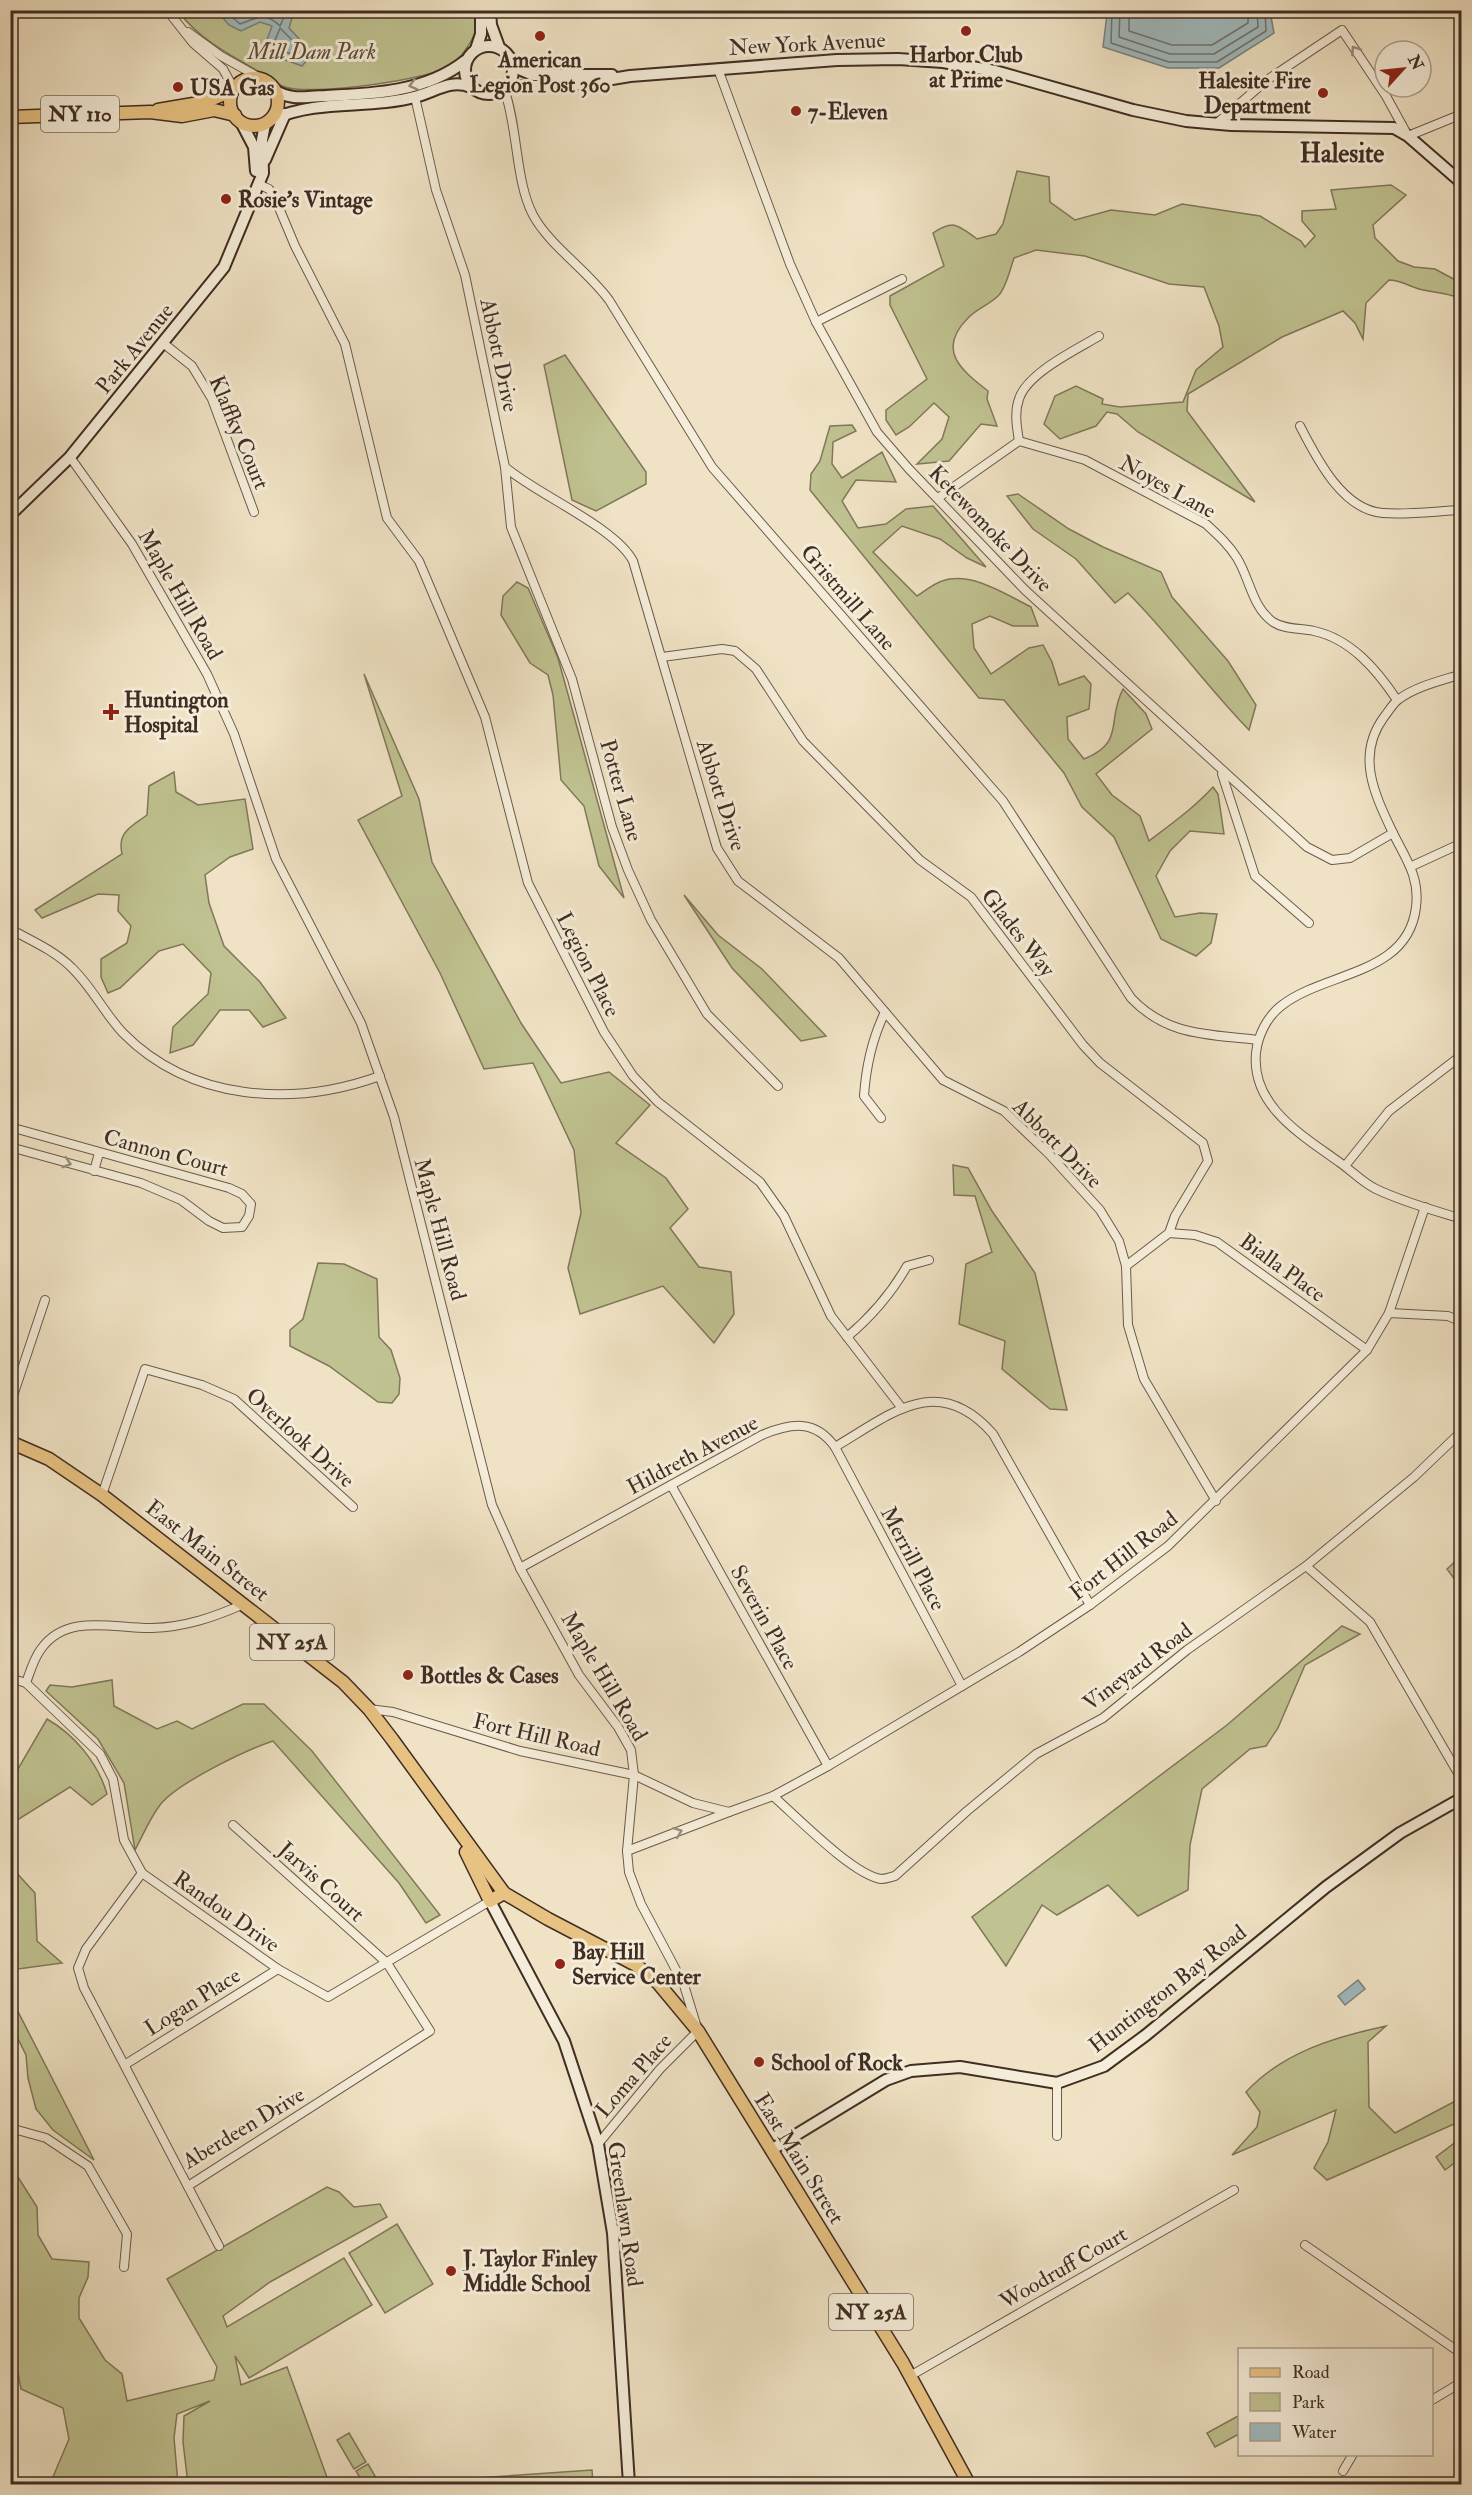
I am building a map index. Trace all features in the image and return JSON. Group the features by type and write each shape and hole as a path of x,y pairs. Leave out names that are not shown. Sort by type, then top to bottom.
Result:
{"main road":[{"name":"NY 110","path":"10,117 150,112 205,102 251,79 262,79"},
{"path":"262,79 276,91 279,105 269,122"},
{"path":"233,90 230,104 238,119"},
{"name":"NY 110","path":"150,112 182,116 214,110 257,127 269,122"},
{"name":"East Main Street","path":"10,1442 49,1459 102,1495 343,1682 369,1709 504,1893 636,1965 658,1983 698,2031 910,2376 969,2484"},
{"name":"East Main Street","path":"453,1825 490,1901"},
{"path":"490,1901 504,1893"}],"street":[{"path":"167,10 198,48 221,66 233,90"},
{"path":"276,91 298,99 373,94 430,80 465,61 476,49 481,34 481,10"},
{"path":"476,49 485,46 500,47 491,25 490,10"},
{"path":"179,26 221,56 262,79"},
{"path":"1215,125 1267,80 1342,30 1386,96 1408,136 1461,183"},
{"name":"NY 110","path":"500,47 511,60"},
{"name":"New York Avenue","path":"511,60 521,70 533,75 630,76 853,59 943,62 1010,74 1158,116 1215,125 1382,126 1394,128 1408,136"},
{"path":"506,88 513,71 511,60"},
{"path":"465,61 465,75 471,87"},
{"name":"Ketewomoke Drive","path":"718,69 790,264 816,322 877,432 1025,590 1222,772 1307,847 1332,860 1350,858 1393,833"},
{"name":"New York Avenue","path":"506,88 592,83 630,76"},
{"name":"NY 110","path":"269,122 286,114 315,106 415,97 449,85 471,87 487,94 506,88"},
{"name":"Gristmill Lane","path":"506,88 527,199 536,220 609,300 712,467 1003,801 1131,998 1150,1016 1174,1028 1258,1040"},
{"name":"Abbott Drive","path":"415,97 436,190 467,284 505,467 521,481 613,537 627,551 662,657 717,848 726,866 738,881 839,958 944,1080 1004,1112 1049,1154 1100,1210 1119,1241 1126,1266 1128,1325 1134,1352 1144,1379 1216,1501"},
{"path":"264,165 274,135 286,114"},
{"path":"1408,136 1461,114"},
{"name":"Park Avenue","path":"238,119 254,147 258,184"},
{"name":"Park Avenue","path":"10,515 70,457 224,267 236,243 264,165 262,140 269,122"},
{"name":"Legion Place","path":"258,184 268,189 274,196 295,246 345,344 387,518 419,561 485,717 528,883 604,1032 633,1076 658,1102 760,1182 784,1216 819,1295 831,1316 901,1407"},
{"path":"816,322 902,279"},
{"path":"938,498 1019,441 1017,407 1024,389 1045,369 1099,336"},
{"name":"Klaffky Court","path":"163,344 192,366 212,399 254,512"},
{"path":"1300,426 1339,488 1358,504 1381,513 1461,510"},
{"name":"Noyes Lane","path":"1019,441 1085,460 1206,524 1222,538 1238,560 1261,609 1275,623 1314,631 1340,641 1382,678 1397,700"},
{"name":"Maple Hill Road","path":"70,457 132,544 207,674 234,734 276,859 361,1023 394,1117 492,1505 520,1568 579,1675 618,1727 631,1750 634,1774 627,1851 634,1889 684,1985 698,2031"},
{"name":"Potter Lane","path":"505,467 511,527 572,679 612,827 627,870 651,920 707,1014 778,1086"},
{"name":"Glades Way","path":"662,657 722,649 735,651 756,669 803,741 920,860 971,897 1076,1036 1100,1063 1203,1143 1208,1161 1174,1216 1169,1233 1126,1266"},
{"path":"1461,674 1424,686 1397,700 1380,723 1370,745 1368,764 1372,786 1393,833 1412,866 1418,892 1415,918 1403,941 1384,960 1358,973 1302,993 1280,1007 1258,1040 1255,1063 1260,1086 1273,1109 1294,1130 1374,1188 1461,1219"},
{"path":"1222,772 1255,876 1309,923"},
{"path":"1412,866 1461,843"},
{"path":"10,929 51,951 73,969 104,1012 125,1035 151,1056 182,1073 246,1093 289,1096 324,1093 380,1076"},
{"path":"881,1118 864,1096 865,1072 874,1035 885,1012"},
{"path":"1345,1166 1389,1110 1461,1055"},
{"name":"Cannon Court","path":"10,1127 230,1188 242,1194 251,1204 249,1216 242,1227 224,1228 209,1221 181,1200 141,1183 10,1147"},
{"path":"94,1171 99,1153"},
{"name":"Fort Hill Road","path":"627,1851 773,1796 828,1767 1090,1605 1168,1546 1367,1350 1389,1313 1425,1207"},
{"name":"Bialla Place","path":"1169,1233 1195,1235 1216,1242 1367,1350"},
{"path":"847,1337 870,1318 893,1290 907,1266 929,1260"},
{"path":"10,1405 45,1300"},
{"path":"1389,1313 1448,1316 1461,1322"},
{"name":"Overlook Drive","path":"102,1495 145,1369 202,1385 234,1399 353,1508"},
{"path":"835,1447 901,1407 916,1402 944,1402 971,1413 993,1434 1090,1605"},
{"name":"Hildreth Avenue","path":"520,1568 779,1428 811,1426 826,1434 835,1447"},
{"name":"Vineyard Road","path":"773,1796 837,1852 871,1875 883,1880 895,1876 967,1811 1036,1754 1103,1718 1196,1644 1306,1566 1414,1477 1461,1431"},
{"name":"Merrill Place","path":"835,1447 962,1686"},
{"name":"Severin Place","path":"670,1485 828,1767"},
{"path":"1306,1566 1370,1622 1461,1780"},
{"path":"10,1678 26,1683 40,1650 55,1635 77,1625 150,1628 181,1626 211,1618 244,1604"},
{"name":"Randou Drive","path":"26,1683 100,1754 113,1779 124,1840 142,1873 278,1969 328,1997 490,1901"},
{"name":"Fort Hill Road","path":"369,1709 393,1712 520,1751 634,1774 693,1803 729,1812"},
{"name":"Huntington Bay Road","path":"771,2150 886,2080 911,2071 960,2067 1057,2083 1104,2066 1146,2035 1326,1887 1400,1833 1461,1798"},
{"name":"Jarvis Court","path":"233,1825 387,1963"},
{"name":"Aberdeen Drive","path":"142,1873 86,1949 78,1968 84,1988 126,2064 188,2186 430,2031 387,1963"},
{"name":"Greenlawn Road","path":"490,1901 564,2041 598,2144 613,2233 629,2484"},
{"name":"Logan Place","path":"126,2064 278,1969"},
{"name":"Loma Place","path":"598,2144 660,2069 698,2031"},
{"path":"1057,2083 1057,2136"},
{"path":"10,2128 46,2138 88,2166 127,2234 124,2267"},
{"path":"188,2186 219,2246"},
{"name":"Woodruff Court","path":"910,2376 1234,2190"},
{"path":"1305,2246 1461,2355"},
{"path":"1433,2399 1461,2382"},
{"path":"1343,2471 1352,2456"}],"green space":[{"name":"Mill Dam Park","path":"178,11 483,11 475,33 463,53 451,65 439,71 370,85 298,89 278,84 215,45 195,30"},
{"path":"1017,171 1049,177 1050,202 1075,220 1111,210 1155,215 1182,204 1260,216 1301,241 1305,247 1315,236 1302,221 1302,211 1336,209 1331,190 1391,185 1406,195 1373,225 1375,238 1398,261 1414,267 1435,269 1461,283 1459,298 1389,280 1366,303 1363,339 1355,323 1343,311 1282,337 1188,394 1187,411 1255,502 1138,432 1117,414 1107,412 1096,426 1060,439 1044,424 1055,396 1076,386 1103,399 1102,404 1120,407 1183,402 1196,370 1223,347 1219,326 1204,287 1169,284 1085,256 1036,250 1014,258 1001,293 968,318 954,340 953,350 961,367 988,391 987,399 997,426 981,424 949,461 917,464 942,439 949,417 934,403 909,427 896,435 886,420 886,410 927,379 890,305 890,296 944,266 933,233 951,225 960,227 977,239 996,234 1003,224"},
{"path":"565,355 646,472 646,484 596,511 572,500 544,365"},
{"path":"852,425 856,431 833,442 832,464 842,478 882,452 896,482 856,480 842,501 858,528 886,524 906,509 933,506 986,567 967,558 940,539 902,526 873,552 917,596 942,581 964,579 988,585 1031,607 1038,626 1013,626 990,616 972,624 974,648 991,674 1029,648 1043,645 1052,662 1059,685 1084,676 1091,684 1089,709 1067,717 1068,739 1084,759 1097,752 1110,738 1118,700 1123,689 1146,714 1152,729 1096,774 1112,795 1140,816 1149,841 1190,809 1213,787 1218,794 1224,834 1190,831 1170,851 1156,876 1175,917 1200,913 1217,914 1211,943 1196,956 1161,939 1114,837 1082,807 1064,773 1004,700 979,698 810,490 811,474 820,461 830,426"},
{"path":"1018,494 1069,529 1103,547 1161,572 1172,597 1228,661 1256,705 1249,730 1128,593 1115,603 1076,559 1033,529 1007,496"},
{"path":"517,582 528,588 558,658 624,898 599,866 584,806 561,780 553,695 548,675 530,663 501,615 503,596"},
{"path":"364,674 419,799 432,862 521,1023 561,1083 609,1072 650,1105 616,1143 666,1178 688,1209 670,1228 699,1267 731,1272 734,1314 714,1343 663,1286 580,1314 568,1268 581,1213 574,1150 533,1063 484,1069 440,973 358,820 402,796"},
{"path":"174,772 176,792 198,805 245,799 253,849 230,857 205,875 209,903 224,946 260,982 286,1018 263,1027 249,1010 220,1010 193,1045 170,1053 173,1027 208,994 211,973 183,944 159,951 120,988 108,993 101,977 101,959 127,943 131,926 118,911 119,895 98,894 42,918 35,910 122,854 123,835 147,815 149,786"},
{"path":"684,895 718,935 762,969 826,1036 801,1041 732,968"},
{"path":"953,1165 968,1168 992,1211 1035,1273 1067,1410 1050,1409 1002,1369 1005,1341 959,1324 966,1264 992,1252 975,1196 954,1195"},
{"path":"318,1263 344,1264 377,1279 379,1337 391,1350 400,1378 399,1394 392,1403 378,1402 329,1366 290,1346 290,1330 303,1319"},
{"path":"1461,1556 1461,1588 1447,1569"},
{"path":"1342,1626 1360,1634 1305,1665 1278,1728 1266,1746 1250,1749 1202,1789 1190,1845 1188,1890 1138,1916 1108,1885 1057,1915 1042,1905 1006,1966 972,1917 1227,1725"},
{"path":"112,1680 114,1706 157,1729 177,1721 192,1729 243,1704 264,1704 312,1751 440,1915 426,1923 399,1883 273,1741 213,1768 169,1796 153,1815 135,1850 124,1783 98,1739 46,1691 50,1685 72,1687"},
{"path":"47,1719 67,1733 84,1751 98,1771 107,1794 92,1805 70,1787 11,1824 11,1781"},
{"path":"11,1858 13,1869 35,1893 37,1941 62,1963 11,1970"},
{"path":"10,1998 94,2160 53,2130 36,2109 28,2078 26,2055 14,2031 11,2030"},
{"path":"1386,2026 1368,2042 1369,2107 1395,2133 1461,2098 1461,2121 1327,2180 1314,2168 1328,2142 1336,2110 1232,2155 1257,2127 1260,2112 1246,2092 1261,2078 1276,2066 1311,2048 1348,2035"},
{"path":"11,2136 17,2139 11,2149"},
{"path":"1461,2138 1461,2158 1445,2170 1436,2157"},
{"path":"11,2149 16,2174 37,2207 38,2235 52,2259 89,2262 88,2277 79,2298 79,2318 105,2360 122,2374 127,2401 214,2380 217,2367 167,2279 327,2187 339,2192 354,2207 380,2204 387,2217 270,2282 223,2316 227,2327 344,2258 372,2305 249,2378 235,2356 241,2385 287,2367 328,2480 317,2484 188,2484 183,2442 184,2416 210,2401 177,2414 174,2438 178,2484 50,2484 69,2439 63,2408 21,2389 11,2336"},
{"path":"397,2224 433,2284 385,2313 349,2253"},
{"path":"1238,2416 1238,2435 1215,2447 1207,2433"},
{"path":"349,2433 366,2462 354,2469 337,2440"},
{"path":"368,2464 379,2483 364,2484 356,2471"},
{"path":"592,2470 593,2484 434,2484 434,2481"}],"water":[{"path":"217,11 294,11 289,28 304,44 308,59 302,66 267,53 265,45 272,26 260,22 241,31 229,25"},
{"path":"1099,11 1270,11 1274,33 1219,68 1168,68 1103,47 1107,14"},
{"path":"1358,1980 1365,1989 1345,2005 1338,1996"}],"place":[{"name":"Harbor Club at Prime","path":"966,31"},
{"name":"American Legion Post 360","path":"540,36"},
{"name":"USA Gas","path":"178,87"},
{"name":"Halesite Fire Department","path":"1323,93"},
{"name":"7-Eleven","path":"796,111"},
{"name":"Rosie's Vintage","path":"226,199"},
{"name":"Huntington Hospital","path":"111,712"},
{"name":"Bottles & Cases","path":"408,1675"},
{"name":"Bay Hill Service Center","path":"560,1964"},
{"name":"School of Rock","path":"759,2062"},
{"name":"J. Taylor Finley Middle School","path":"451,2271"}],"district":[{"name":"Halesite","path":"1342,153"}]}
